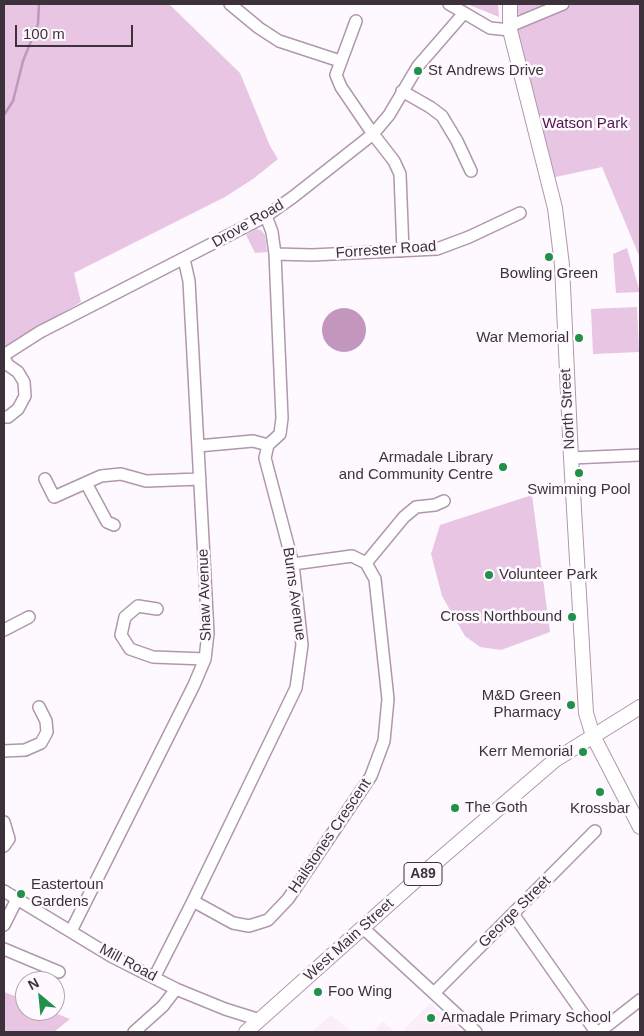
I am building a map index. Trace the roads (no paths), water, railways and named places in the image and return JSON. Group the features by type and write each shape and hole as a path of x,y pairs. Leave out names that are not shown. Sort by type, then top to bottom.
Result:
{"main road":[{"name":"North Street","path":"510,4 510,28 555,212 562,265 586,713 593,736 640,828"},
{"name":"A89","path":"593,736 640,707"},
{"name":"West Main Street","path":"246,1032 509,798 555,760 593,736"}],"street":[{"path":"230,4 259,28 279,40 340,61"},
{"path":"449,4 490,28 510,28 564,4"},
{"name":"Drove Road","path":"4,355 40,332 266,216 373,134 390,115 418,66 464,13"},
{"path":"356,21 336,75 341,86 373,134 394,161 400,174 403,251"},
{"path":"402,91 442,116 457,141 471,171"},
{"name":"Forrester Road","path":"276,254 312,255 436,249 468,237 520,213"},
{"path":"198,446 253,442 268,445 280,434 282,418 276,254 272,232 266,216"},
{"name":"Shaw Avenue","path":"71,931 194,685 205,659 208,633 200,479 189,281 184,259"},
{"path":"4,358 8,365 18,372 24,382 24,396 18,409 8,417 4,417"},
{"name":"Burns Avenue","path":"154,978 194,901 296,688 302,645 293,564 265,458 268,445"},
{"path":"571,458 640,455"},
{"path":"45,479 54,498 101,476 121,474 146,481 200,479"},
{"path":"86,483 107,522 114,525"},
{"path":"293,564 352,556 366,563 404,517 416,507 435,505 444,501"},
{"name":"Hailstones Crescent","path":"194,901 232,923 249,926 268,920 288,899 370,776 384,741 388,699 375,579 366,563"},
{"path":"156,609 138,606 125,617 121,635 130,649 153,657 205,659"},
{"path":"4,630 29,617"},
{"path":"4,751 25,750 41,743 47,732 46,721 39,707"},
{"path":"4,822 9,838 4,846"},
{"name":"George Street","path":"434,993 595,831"},
{"name":"Mill Road","path":"4,891 112,956 154,978 225,1009 260,1020"},
{"path":"4,924 17,899"},
{"path":"513,914 598,1032 612,1028 640,1000"},
{"path":"362,927 476,1032"},
{"path":"4,949 56,971"},
{"path":"134,1032 163,1006 176,989"}],"waterway":[{"path":"4,115 13,101 23,61 38,24 39,4"}],"place":[{"name":"St Andrews Drive","path":"418,71"},
{"name":"Bowling Green","path":"549,257"},
{"name":"War Memorial","path":"579,338"},
{"name":"Armadale Library and Community Centre","path":"503,467"},
{"name":"Swimming Pool","path":"579,473"},
{"name":"Volunteer Park","path":"489,575"},
{"name":"Cross Northbound","path":"572,617"},
{"name":"M&D Green Pharmacy","path":"571,705"},
{"name":"Kerr Memorial","path":"583,752"},
{"name":"Krossbar","path":"600,792"},
{"name":"The Goth","path":"455,808"},
{"name":"Eastertoun Gardens","path":"21,894"},
{"name":"Foo Wing","path":"318,992"},
{"name":"Armadale Primary School","path":"431,1018"}],"park label":[{"name":"Watson Park","path":"585,124"}]}
